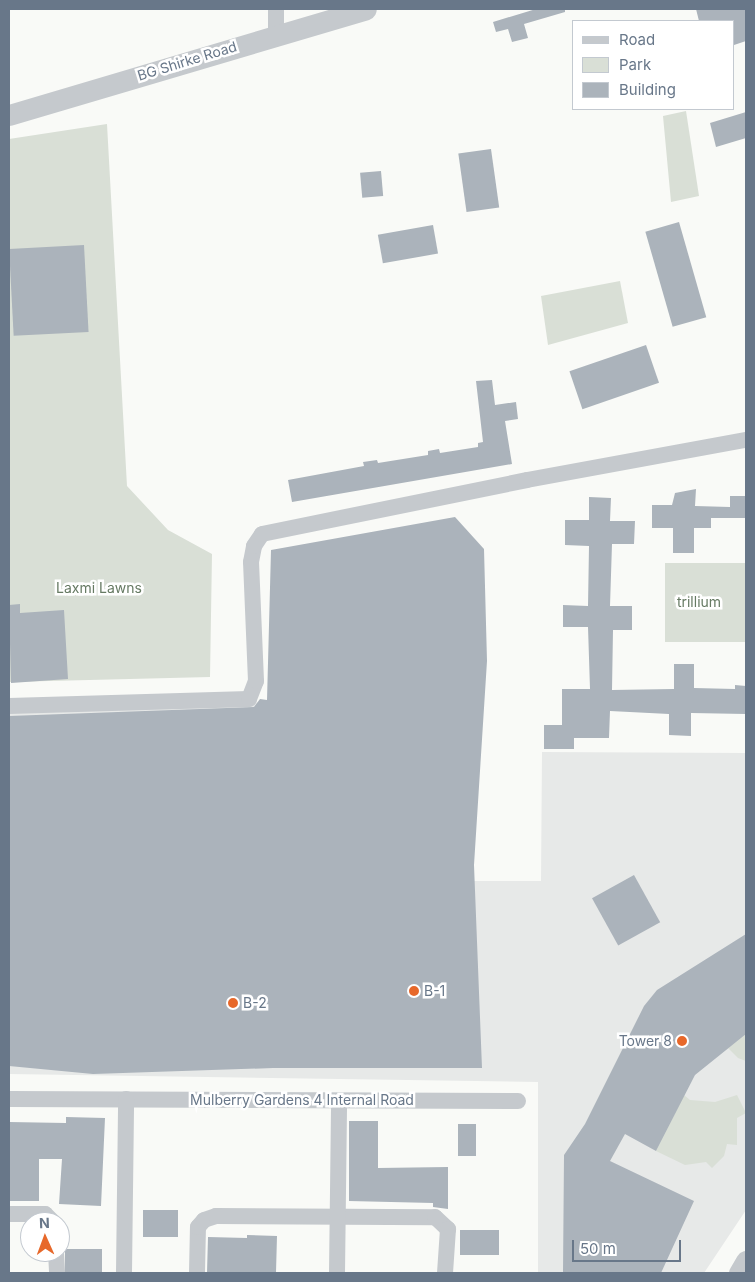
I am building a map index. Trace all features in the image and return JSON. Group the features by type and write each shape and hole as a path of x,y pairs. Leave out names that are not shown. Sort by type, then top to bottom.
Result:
{"street":[{"path":"276,9 276,34"},
{"name":"BG Shirke Road","path":"9,115 276,34 366,9"},
{"path":"9,706 249,700 256,681 251,562 254,546 262,534 487,488 746,440"},
{"name":"Mulberry Gardens 4 Internal Road","path":"9,1099 518,1101"},
{"path":"119,1099 124,1273"},
{"path":"337,1273 339,1101"},
{"path":"196,1273 198,1227 204,1220 216,1216 338,1219 435,1217 448,1229 445,1273"},
{"path":"739,1273 746,1261"}],"shaded area":[{"path":"226,696 280,707 465,881 541,881 542,752 746,753 746,1210 704,1273 538,1273 538,1082 9,1074 9,709"}],"green space":[{"path":"686,111 699,196 671,202 663,116"},
{"name":"Laxmi Lawns","path":"107,124 127,486 168,530 212,554 210,677 9,682 9,139"},
{"path":"620,281 628,323 548,345 541,296"},
{"name":"trillium","path":"665,563 746,563 746,642 665,642"},
{"path":"746,1034 746,1061 738,1058 728,1048"},
{"path":"684,1095 690,1100 715,1102 737,1095 746,1113 737,1118 737,1145 727,1144 724,1156 712,1168 706,1162 685,1165 656,1151"}],"building":[{"path":"536,9 565,9 565,12 524,24 528,38 512,42 508,29 496,32 493,22"},
{"path":"696,9 746,9 746,41 735,45 735,20 699,20"},
{"path":"746,112 746,138 716,147 710,123"},
{"path":"491,149 499,207 467,212 458,154"},
{"path":"381,171 383,196 362,198 360,173"},
{"path":"679,222 706,317 673,327 645,232"},
{"path":"433,225 438,254 383,263 378,235"},
{"path":"84,245 89,332 14,336 9,249"},
{"path":"646,345 659,383 582,409 569,371"},
{"path":"492,380 495,405 516,402 518,419 505,421 512,464 292,502 288,480 364,466 363,462 377,460 378,463 428,455 428,451 439,449 440,453 478,447 478,443 483,442 476,381"},
{"path":"696,489 695,506 730,507 730,496 746,496 746,518 711,518 711,528 694,528 694,553 673,553 673,528 652,528 652,505 672,505 675,493"},
{"path":"589,497 611,498 610,521 635,521 634,544 612,544 610,606 632,606 632,630 613,630 612,690 674,689 674,664 694,664 694,688 735,689 735,685 746,686 746,714 691,713 691,736 669,735 669,714 610,711 609,738 574,738 574,749 544,749 544,725 562,725 562,689 590,689 588,627 563,627 563,605 588,606 589,546 565,545 565,520 589,520"},
{"path":"455,517 484,549 487,661 474,865 482,1068 273,1068 93,1074 9,1066 9,716 254,707 260,699 267,700 271,550"},
{"path":"20,604 20,613 64,610 68,679 11,683 9,605"},
{"path":"634,875 660,922 618,946 592,898"},
{"path":"746,934 746,1034 695,1075 656,1151 625,1134 610,1161 694,1201 661,1273 563,1273 564,1155 585,1124 644,1006 657,990"},
{"path":"66,1117 105,1118 101,1206 59,1204 62,1159 39,1159 39,1201 9,1201 9,1122 66,1123"},
{"path":"349,1121 378,1121 378,1168 448,1167 448,1209 433,1207 433,1203 349,1201"},
{"path":"458,1124 476,1124 476,1156 458,1156"},
{"path":"143,1210 178,1210 178,1237 143,1237"},
{"path":"460,1230 499,1230 499,1255 460,1255"},
{"path":"247,1235 277,1236 276,1273 207,1273 208,1237 247,1238"},
{"path":"70,1249 102,1249 102,1273 65,1273 65,1262 70,1262"}],"place":[{"name":"B-1","path":"414,991"},
{"name":"B-2","path":"233,1003"},
{"name":"Tower 8","path":"682,1041"}]}
